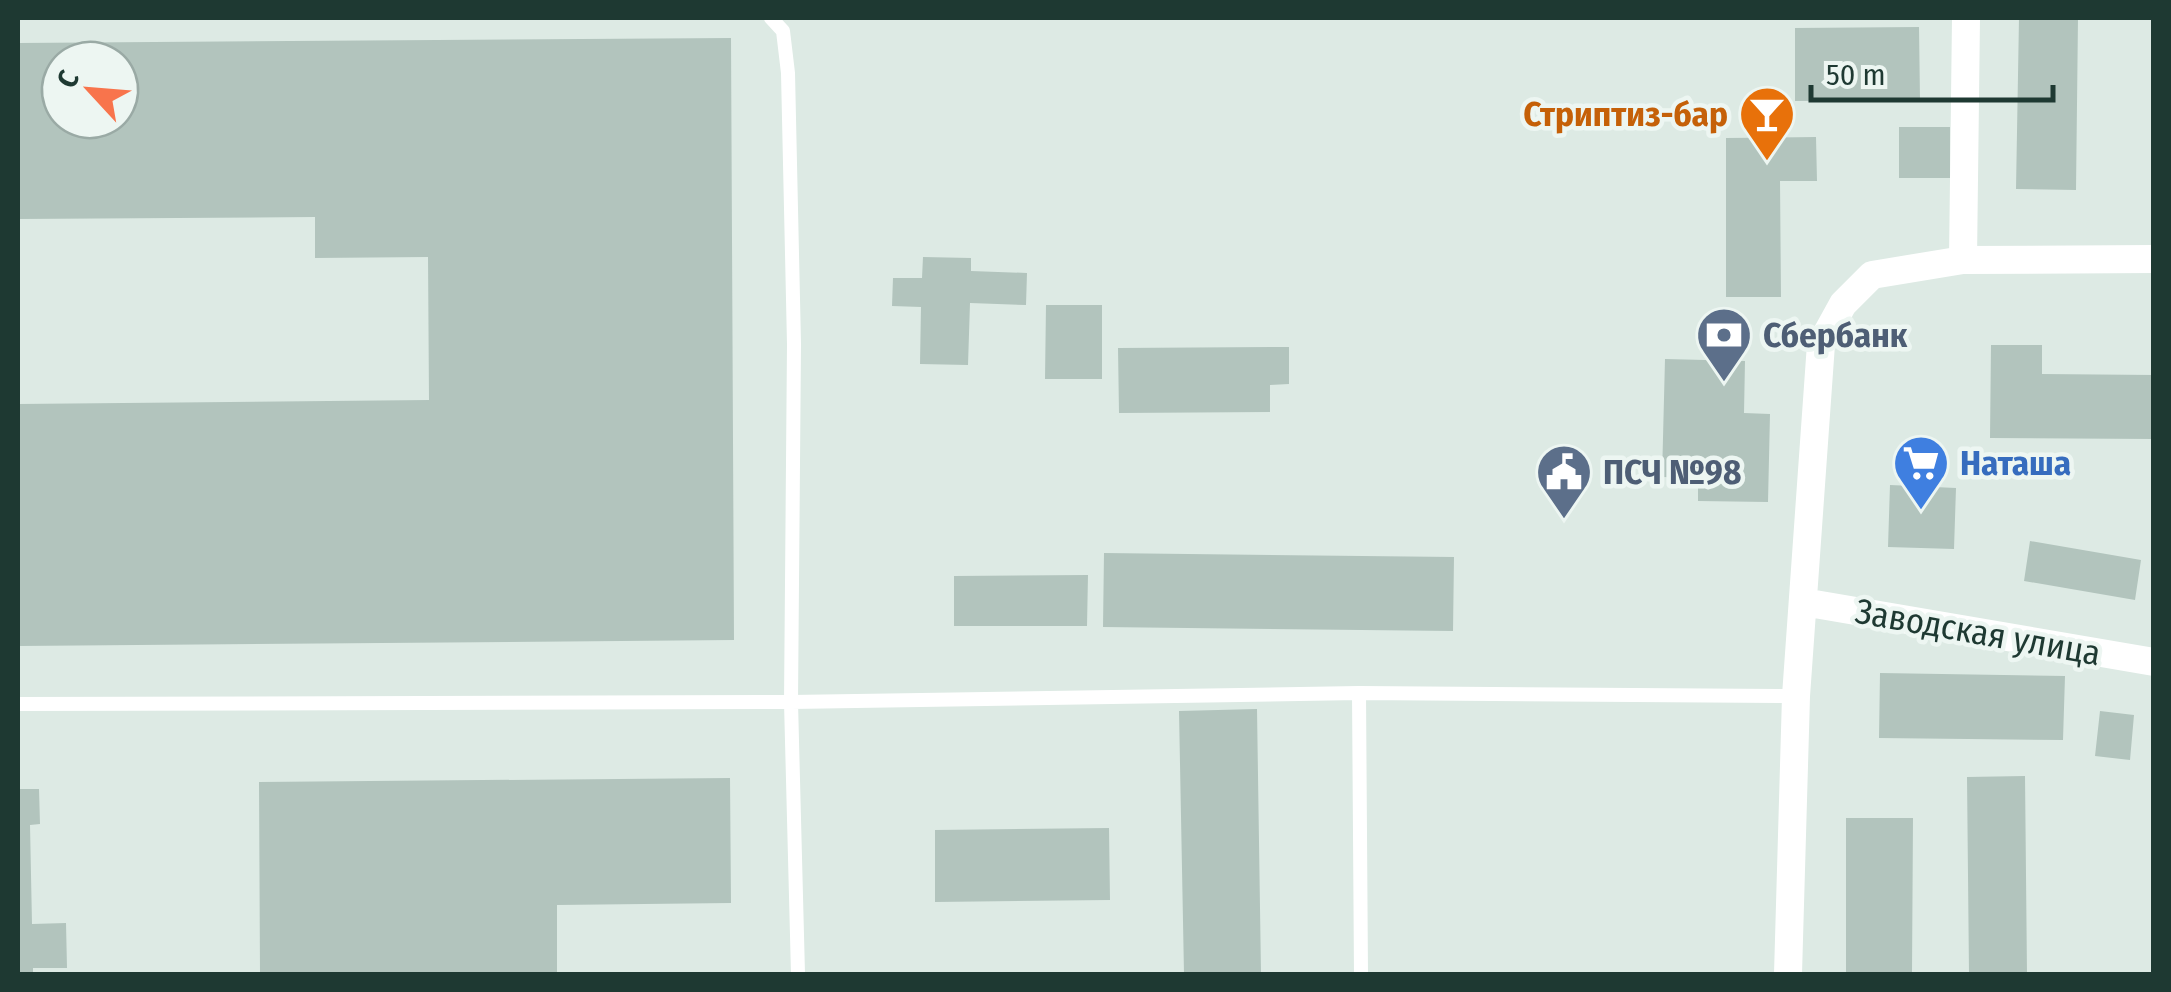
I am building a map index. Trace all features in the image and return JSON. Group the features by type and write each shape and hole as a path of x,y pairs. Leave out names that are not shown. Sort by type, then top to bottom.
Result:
{"street":[{"path":"1963,260 1966,18"},
{"path":"1788,974 1796,696 1821,344 1843,304 1872,274 1963,260 2154,259"},
{"name":"Заводская улица","path":"1802,602 2154,662"}],"lane":[{"path":"771,18 783,31 788,73 794,344 791,702 798,974"},
{"path":"1359,693 1361,974"},
{"path":"18,704 791,702 1359,693 1796,696"}],"building":[{"path":"2019,18 2078,18 2076,190 2016,189"},
{"path":"1919,27 1920,100 1795,101 1795,28"},
{"path":"731,38 734,640 18,646 18,404 429,400 428,257 315,258 315,217 18,219 18,43 40,43 40,140 140,140 140,42"},
{"path":"1899,127 1950,127 1950,178 1899,178"},
{"path":"1816,137 1817,181 1780,181 1781,297 1726,297 1726,138"},
{"path":"923,257 971,258 971,271 1027,273 1026,305 970,303 968,365 920,364 921,307 892,306 893,278 922,278"},
{"path":"1046,305 1102,305 1102,379 1045,379"},
{"path":"1991,345 2042,345 2042,374 2154,375 2154,439 1990,438"},
{"path":"1289,347 1289,384 1270,385 1270,412 1119,413 1118,348"},
{"path":"1665,359 1745,361 1744,413 1770,414 1768,502 1698,501 1698,478 1662,477"},
{"path":"1890,485 1956,488 1954,549 1888,547"},
{"path":"2030,541 2141,560 2135,600 2024,581"},
{"path":"1104,553 1454,557 1453,631 1103,627"},
{"path":"1088,575 1087,626 954,626 954,576"},
{"path":"1880,673 2065,676 2063,740 1879,738"},
{"path":"1257,709 1261,974 1184,974 1179,711"},
{"path":"2100,711 2134,715 2130,760 2095,756"},
{"path":"2025,776 2027,974 1969,974 1967,777"},
{"path":"730,778 731,903 557,905 557,974 260,974 259,782"},
{"path":"18,789 39,789 40,824 30,825 32,924 66,923 67,968 33,968 33,974 18,974"},
{"path":"1846,818 1913,818 1912,972 1846,972"},
{"path":"1109,828 1110,900 935,902 935,830"}],"place":[{"name":"Стриптиз-бар","path":"1767,163"},
{"name":"Сбербанк","path":"1724,384"},
{"name":"Наташа","path":"1921,512"},
{"name":"ПСЧ №98","path":"1564,521"}]}
